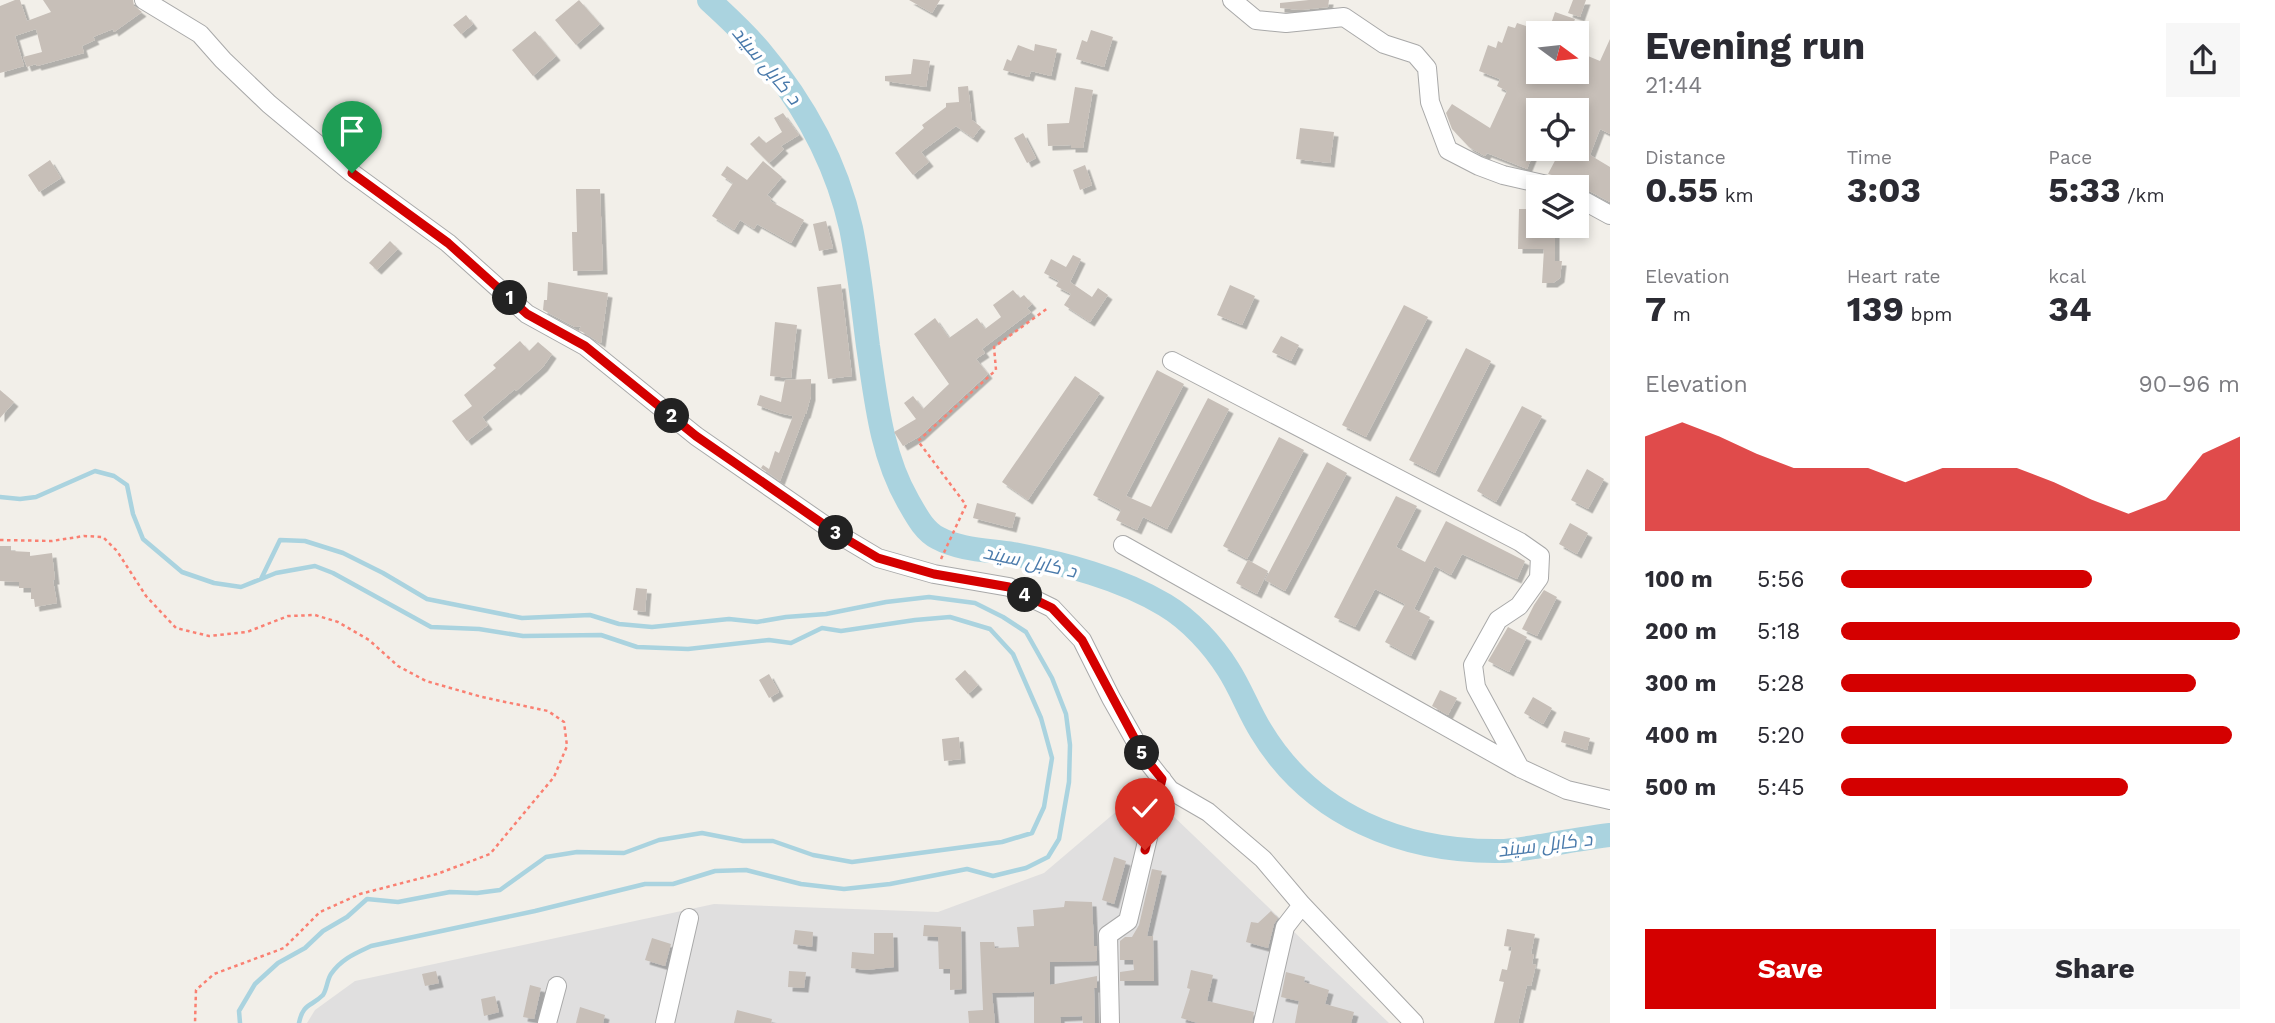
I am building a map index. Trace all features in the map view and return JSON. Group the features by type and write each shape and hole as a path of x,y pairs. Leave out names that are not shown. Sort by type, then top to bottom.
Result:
{"street":[{"path":"144,0 200,34 269,104 352,173 448,243 527,314 585,346 696,436 836,533 878,558 934,574 1009,587 1052,608 1082,640 1145,758 1170,789 1208,812 1263,859 1410,1021"},
{"path":"1232,0 1256,20 1286,23 1344,17 1384,44 1415,54 1427,68 1430,102 1448,150 1479,166 1526,180"},
{"path":"1589,204 1610,215"},
{"path":"1172,362 1508,535 1540,556 1539,578 1519,606 1499,620 1473,666 1476,687 1520,768"},
{"path":"1123,545 1520,768 1567,790 1610,800"},
{"path":"1110,1023 1108,935 1128,922 1162,779"},
{"path":"1264,1023 1285,927 1302,905"},
{"path":"665,1023 689,918"},
{"path":"547,1023 557,986"}],"path":[{"path":"934,574 966,505 918,441 996,370 994,347 1048,308"},
{"path":"0,540 52,541 84,536 103,537 117,551 146,596 176,628 209,636 247,632 288,617 315,615 338,621 369,640 398,666 426,681 482,697 548,711 564,722 567,746 554,777 490,853 437,874 360,894 320,912 284,948 214,974 196,990 195,1023"}],"shaded area":[{"path":"1144,788 1389,1023 307,1023 315,1010 355,981 714,904 938,912 1044,873"}],"building":[{"path":"20,0 27,21 51,12 43,0 133,0 134,6 142,12 114,32 113,29 93,37 95,40 82,46 84,53 37,66 27,67 23,57 42,52 36,29 15,36 24,66 0,73 0,6"},
{"path":"579,0 600,24 576,45 555,20"},
{"path":"909,0 940,0 932,13"},
{"path":"1329,0 1328,7 1301,10 1280,8 1280,3"},
{"path":"1573,0 1586,0 1580,17 1568,13"},
{"path":"1555,12 1575,19 1574,21 1552,21"},
{"path":"466,15 473,24 461,34 453,25"},
{"path":"1517,23 1526,26 1526,84 1589,84 1589,56 1600,61 1610,39 1610,134 1600,129 1590,155 1610,167 1610,202 1589,191 1589,175 1548,174 1555,161 1589,161 1589,98 1526,98 1526,161 1530,161 1527,169 1487,153 1485,156 1469,147 1452,129 1446,113 1452,104 1490,128 1507,91 1497,86 1500,79 1479,71 1488,45 1496,48 1498,41 1502,43 1508,26 1515,28"},
{"path":"1091,30 1113,37 1104,67 1076,59 1082,40 1087,42"},
{"path":"535,31 556,56 533,76 512,50"},
{"path":"1035,44 1057,49 1051,76 1031,71 1029,77 1003,70 1007,59 1011,61 1018,45 1034,51"},
{"path":"913,59 930,61 926,87 885,81 885,76 911,74"},
{"path":"968,86 972,120 981,127 973,138 956,126 921,152 929,162 913,175 895,153 924,128 922,125 946,107 946,103 959,102 958,87"},
{"path":"1075,87 1093,90 1083,148 1071,148 1071,145 1048,146 1047,124 1069,123"},
{"path":"783,113 799,135 781,146 784,149 769,163 750,144 759,136 766,143 782,132 774,118"},
{"path":"1300,128 1334,132 1330,163 1296,159"},
{"path":"1023,133 1036,158 1027,163 1014,138"},
{"path":"50,160 61,178 39,192 28,175"},
{"path":"763,161 782,177 767,195 772,199 770,201 804,220 791,243 757,224 754,229 740,220 734,230 712,216 733,183 721,175 727,166 747,180"},
{"path":"1085,165 1092,185 1080,190 1073,170"},
{"path":"576,189 600,189 603,270 573,271 572,232 577,232"},
{"path":"1519,209 1526,209 1526,238 1555,238 1555,261 1562,261 1560,278 1553,283 1542,283 1544,249 1518,249"},
{"path":"826,221 833,248 819,251 813,224"},
{"path":"390,241 398,249 377,270 369,263"},
{"path":"1073,255 1081,259 1070,282 1092,297 1098,288 1108,295 1090,322 1064,305 1071,294 1056,286 1059,281 1044,273 1051,259 1066,267"},
{"path":"548,282 608,293 601,343 579,330 581,326 575,327 543,310 544,300 547,300"},
{"path":"841,284 852,376 828,379 817,287"},
{"path":"1230,285 1255,296 1242,325 1217,315"},
{"path":"1013,290 1020,298 1024,295 1032,304 1027,308 1031,312 982,349 985,353 976,359 988,374 920,436 903,446 894,432 916,419 904,403 913,396 923,409 949,384 914,334 935,318 949,338 977,318 985,329 1001,317 993,305"},
{"path":"1404,305 1428,317 1366,437 1342,425"},
{"path":"775,322 797,325 791,378 770,376"},
{"path":"1281,336 1299,345 1291,361 1272,352"},
{"path":"520,341 529,351 538,342 552,354 543,367 482,417 488,425 467,441 452,421 472,406 464,395 496,368 493,365"},
{"path":"1466,348 1491,361 1435,473 1409,460"},
{"path":"1157,370 1184,384 1126,496 1151,507 1208,398 1229,409 1167,529 1143,517 1137,530 1116,520 1121,510 1093,495"},
{"path":"1075,376 1100,393 1028,500 1002,482"},
{"path":"811,379 811,396 806,414 780,481 761,468 763,465 769,469 775,451 779,453 793,416 757,405 760,395 781,402 785,380"},
{"path":"0,390 14,402 0,418"},
{"path":"1522,406 1542,416 1496,502 1477,491"},
{"path":"1279,437 1304,450 1247,559 1223,546"},
{"path":"1327,462 1347,473 1285,591 1265,580"},
{"path":"1587,469 1604,479 1588,509 1571,500"},
{"path":"1396,496 1417,506 1396,547 1425,562 1446,521 1525,561 1517,579 1462,554 1451,575 1435,566 1414,609 1430,617 1411,656 1385,642 1405,604 1375,589 1355,627 1334,617"},
{"path":"977,503 1016,513 1012,528 973,518"},
{"path":"1570,523 1588,533 1577,554 1559,544"},
{"path":"0,546 11,546 11,551 30,552 30,556 52,553 57,603 35,607 34,599 31,599 31,588 19,588 19,582 0,581"},
{"path":"1248,560 1268,571 1257,594 1236,583"},
{"path":"636,588 647,589 645,612 633,610"},
{"path":"1544,590 1557,597 1537,636 1522,629"},
{"path":"1508,627 1527,637 1509,672 1488,661"},
{"path":"965,670 978,685 968,694 955,679"},
{"path":"769,674 779,692 769,698 759,680"},
{"path":"1440,690 1457,698 1448,715 1432,706"},
{"path":"1533,697 1552,708 1543,724 1524,713"},
{"path":"1564,731 1590,738 1587,750 1561,742"},
{"path":"959,737 961,759 944,761 942,739"},
{"path":"1114,857 1126,861 1114,904 1102,900"},
{"path":"1152,869 1162,871 1147,936 1153,936 1154,981 1120,981 1120,972 1134,970 1133,960 1120,960 1120,941 1125,937 1132,937 1139,925"},
{"path":"1065,901 1092,902 1097,961 1050,962 1050,985 1097,976 1097,988 1094,988 1095,1023 1083,1023 1082,1016 1060,1017 1061,1023 1034,1023 1034,992 992,993 995,1023 969,1023 968,1011 983,1010 980,942 994,942 995,948 1019,947 1017,927 1034,926 1033,910 1064,907"},
{"path":"1271,911 1278,918 1268,948 1246,942 1251,922 1258,923"},
{"path":"924,925 961,927 962,989 950,990 950,969 939,969 938,937 923,936"},
{"path":"1507,929 1535,934 1531,954 1534,954 1532,964 1536,965 1531,986 1527,985 1518,1023 1494,1023 1504,982 1499,981 1502,969 1507,970 1512,947 1504,946"},
{"path":"795,930 813,932 812,947 793,944"},
{"path":"874,933 893,933 894,967 866,970 851,968 852,952 874,954"},
{"path":"652,938 671,944 665,966 645,960"},
{"path":"1191,970 1213,975 1207,1001 1254,1012 1252,1023 1198,1023 1181,1018 1190,989 1187,988"},
{"path":"436,971 439,983 425,986 422,974"},
{"path":"789,971 806,972 804,988 788,987"},
{"path":"1286,972 1305,977 1304,982 1329,990 1325,1004 1354,1012 1351,1023 1295,1023 1299,1001 1281,997"},
{"path":"530,985 541,988 534,1019 523,1017"},
{"path":"495,996 499,1012 484,1016 481,999"},
{"path":"580,1007 605,1015 603,1023 576,1023"},
{"path":"737,1010 772,1019 771,1023 734,1023"}],"waterway":[{"name":"د کابل سيند","path":"709,0 747,37 775,70 790,90 827,156 845,203 851,228 874,386 891,464 917,517 929,531 956,545 1033,558 1092,573 1148,595 1174,611 1208,642 1222,660 1261,731 1282,761 1306,786 1334,807 1364,823 1395,836 1464,850 1510,850 1610,835"},
{"path":"0,497 36,497 95,471 114,476 127,485 133,514 143,539 182,572 214,583 241,587 276,573 315,566 333,573 431,627 479,629 523,636 601,635 637,647 688,649 769,640 791,643 822,628 841,631 950,617 990,629 1013,654 1041,718 1052,758 1044,807 1032,833 1002,842 852,862 813,855 773,841 743,841 702,833 659,840 624,853 577,852 546,857 500,890 450,892 398,902 367,899 347,917 323,931 305,948 278,963 255,984 239,1011 240,1023"},
{"path":"261,579 280,540 305,541 343,553 427,599 522,618 590,615 619,624 652,627 729,619 757,622 929,597 975,603 1026,632 1052,678 1066,714 1070,745 1069,782 1059,839 1048,857 1026,868 993,876 967,869 890,884 844,889 801,884 746,870 715,871 673,884 645,884 371,946 339,964 330,976 323,995 305,1009 299,1023"}],"route":[{"path":"352,173 448,243 527,314 585,346 696,436 836,533 878,558 934,574 1009,587 1052,608 1082,640 1145,758 1162,779 1145,850"}]}
